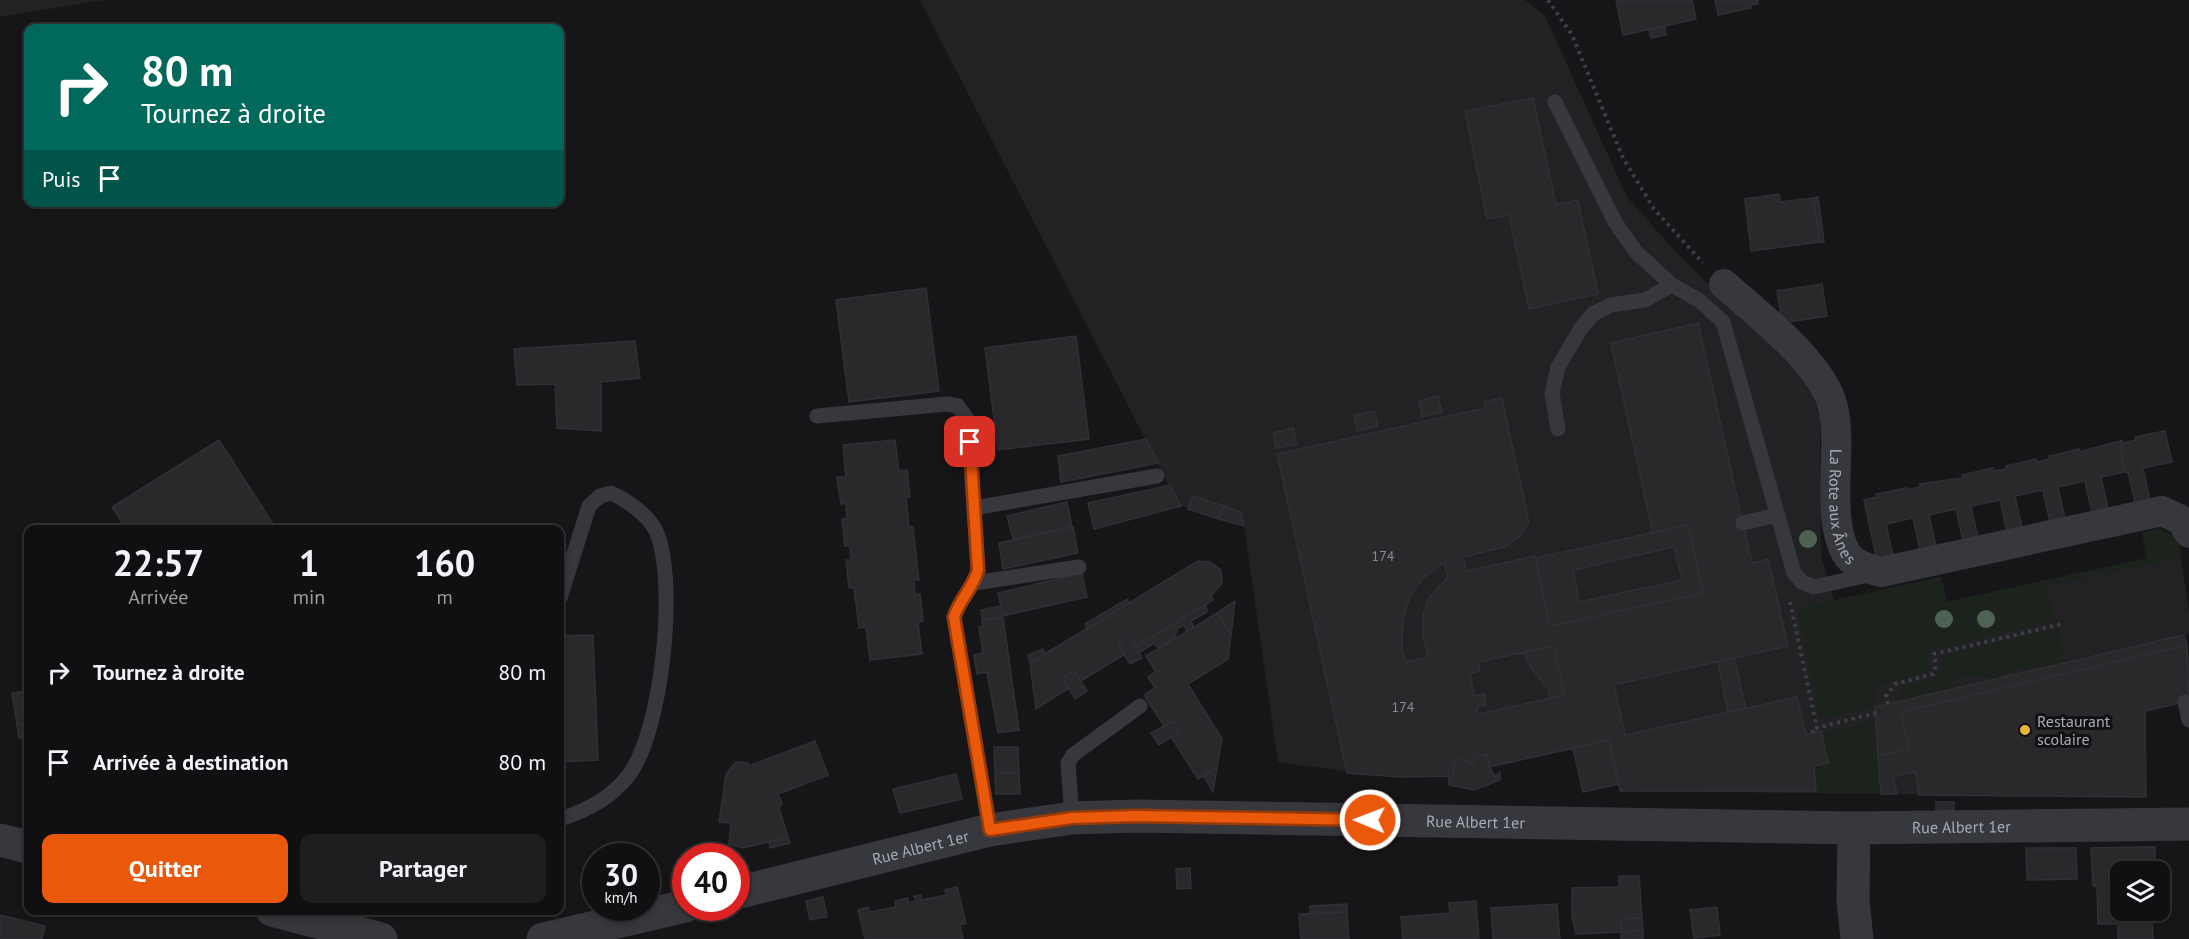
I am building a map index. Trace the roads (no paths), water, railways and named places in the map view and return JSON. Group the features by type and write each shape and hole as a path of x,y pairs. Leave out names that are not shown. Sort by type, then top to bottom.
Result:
{"street":[{"name":"La Rote aux Ânes","path":"1724,284 1792,347 1818,376 1833,407 1839,530 1847,554 1863,567 1881,572 2162,511 2181,520 2189,533"},
{"name":"Rue Albert 1er","path":"750,890 990,830 1072,818 1136,816 1854,828 2189,824"},
{"path":"1854,828 1853,901 1857,939"},
{"path":"0,840 24,846"},
{"path":"543,939 672,909"},
{"path":"291,915 381,939"}],"lane":[{"path":"1555,102 1615,222 1636,252 1672,285 1700,301 1723,322 1794,573 1802,582 1814,586 1881,572"},
{"path":"1558,429 1552,393 1558,367 1581,328 1593,314 1610,305 1645,300 1672,285"},
{"path":"817,416 947,404 958,406 968,420 978,570 974,583 960,600 954,617 990,830"},
{"path":"974,508 1157,476"},
{"path":"564,585 589,506 600,496 611,493 621,497 655,530 665,564 666,621 655,704 646,745 629,776 603,801 564,817"},
{"path":"1743,523 1778,515"},
{"path":"974,583 1079,567"},
{"path":"2185,702 2189,720"},
{"path":"1072,818 1068,763 1073,755 1140,706"}],"place":[{"name":"Restaurant scolaire","path":"2025,730"}]}
